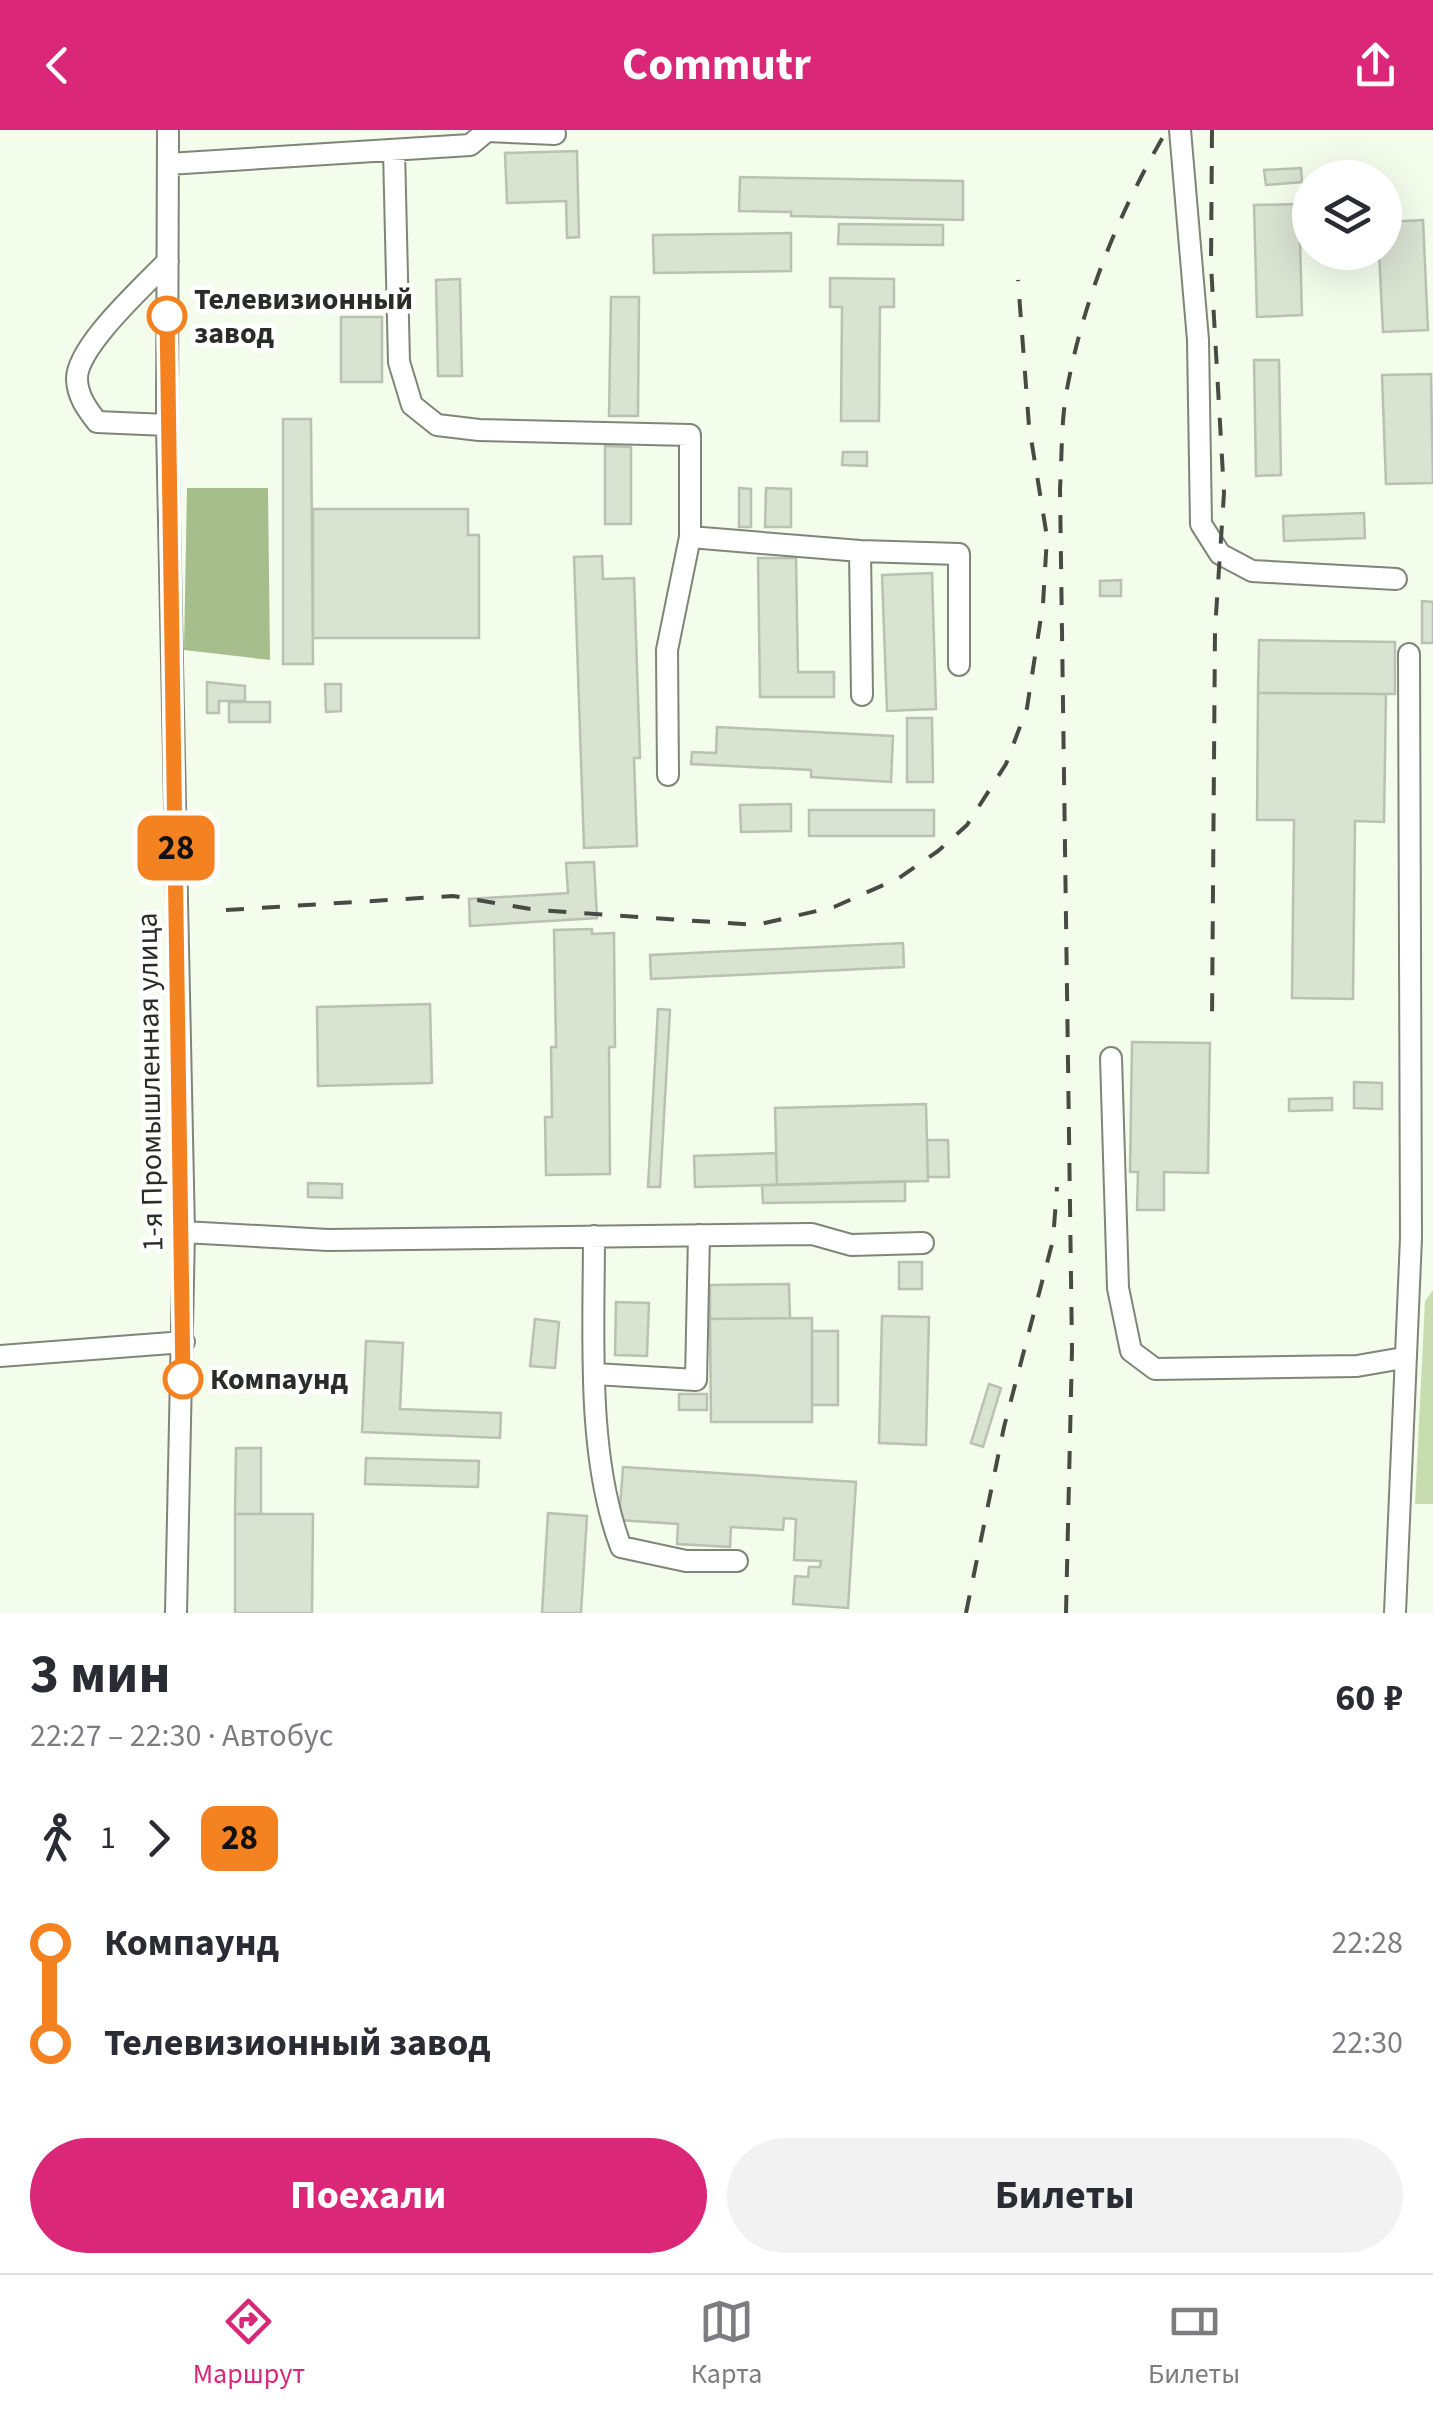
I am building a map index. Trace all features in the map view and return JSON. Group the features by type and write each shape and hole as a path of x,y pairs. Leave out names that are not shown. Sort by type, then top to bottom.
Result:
{"street":[{"name":"1-я Промышленная улица","path":"168,130 167,425 184,1232 176,1613"},
{"path":"1180,130 1198,340 1202,524 1220,554 1252,571 1396,579"},
{"path":"168,164 470,146 487,131 555,134"},
{"path":"394,150 399,362 412,404 437,424 479,430 690,434 690,536 667,650 668,774"},
{"path":"167,425 97,422 82,403 76,377 84,354 168,260"},
{"path":"690,536 860,552 959,554 959,665"},
{"path":"860,552 862,695"},
{"path":"1394,1613 1402,1358 1411,1238 1409,654"},
{"path":"1110,1058 1118,1288 1130,1351 1155,1368 1358,1366 1402,1358"},
{"path":"184,1232 328,1240 812,1234 852,1245 923,1243"},
{"path":"595,1374 696,1380 700,1235"},
{"path":"1411,1238 1433,1235"},
{"path":"594,1236 595,1374 607,1510 620,1547 686,1561 736,1561"},
{"path":"0,1356 184,1342"}],"green space":[{"path":"187,488 268,488 270,660 184,650"},
{"path":"1433,1290 1433,1504 1415,1504 1425,1301"}],"building":[{"path":"577,151 579,237 567,238 566,201 507,203 505,153"},
{"path":"1292,168 1292,183 1266,185 1264,170"},
{"path":"740,177 963,181 963,220 739,211"},
{"path":"1292,204 1292,270 1301,270 1302,315 1257,317 1254,205"},
{"path":"1423,220 1428,330 1383,332 1380,270 1402,270 1402,221"},
{"path":"839,224 943,225 943,245 838,244"},
{"path":"791,233 791,271 654,273 653,235"},
{"path":"830,278 894,279 894,307 880,307 879,421 841,421 842,307 830,307"},
{"path":"460,279 462,376 438,376 436,280"},
{"path":"611,297 639,297 638,416 609,416"},
{"path":"341,317 382,317 382,382 341,382"},
{"path":"1254,360 1279,360 1281,475 1256,476"},
{"path":"1431,374 1433,483 1386,484 1382,375"},
{"path":"283,419 311,419 313,664 283,664"},
{"path":"605,446 631,447 631,524 605,524"},
{"path":"843,452 867,452 867,466 842,465"},
{"path":"739,488 751,489 751,527 739,527"},
{"path":"766,488 791,489 791,527 765,527"},
{"path":"313,509 468,509 468,535 479,535 479,638 313,638"},
{"path":"1364,513 1365,538 1284,541 1283,516"},
{"path":"602,556 603,579 634,578 640,758 634,758 637,846 584,848 574,557"},
{"path":"758,558 796,558 798,672 834,672 834,697 760,697"},
{"path":"932,573 936,709 887,711 882,575"},
{"path":"1121,580 1121,596 1100,596 1100,581"},
{"path":"1422,601 1433,602 1433,643 1422,643"},
{"path":"1259,640 1395,642 1395,694 1258,693"},
{"path":"207,682 245,686 245,701 219,701 219,713 207,713"},
{"path":"325,684 341,684 341,711 326,712"},
{"path":"1258,693 1386,694 1384,822 1355,821 1353,999 1292,998 1294,820 1257,820"},
{"path":"229,702 270,702 270,722 229,722"},
{"path":"907,718 932,718 933,782 907,782"},
{"path":"717,727 893,736 891,782 811,777 811,770 691,764 692,752 716,753"},
{"path":"791,804 791,831 741,832 740,805"},
{"path":"809,810 934,810 934,836 809,836"},
{"path":"594,862 597,918 470,926 469,899 568,893 566,863"},
{"path":"592,929 592,934 614,933 615,1047 609,1047 610,1174 546,1175 545,1117 552,1117 551,1047 556,1047 554,930"},
{"path":"903,943 904,967 651,979 650,955"},
{"path":"430,1004 432,1083 318,1086 317,1007"},
{"path":"658,1009 670,1010 660,1187 648,1187"},
{"path":"1132,1042 1210,1043 1208,1173 1164,1172 1164,1210 1137,1210 1138,1172 1130,1172"},
{"path":"1354,1082 1382,1083 1382,1109 1354,1108"},
{"path":"1332,1098 1332,1110 1289,1111 1289,1099"},
{"path":"926,1104 928,1181 777,1185 775,1108"},
{"path":"927,1140 948,1140 949,1177 928,1177"},
{"path":"776,1153 777,1185 695,1187 694,1156"},
{"path":"905,1181 905,1201 763,1203 762,1185"},
{"path":"308,1183 342,1184 342,1198 308,1197"},
{"path":"899,1262 922,1262 922,1289 899,1289"},
{"path":"789,1284 790,1318 710,1319 710,1285"},
{"path":"616,1302 649,1303 647,1356 615,1355"},
{"path":"882,1316 929,1317 926,1445 879,1443"},
{"path":"812,1318 812,1422 711,1422 710,1319"},
{"path":"535,1319 559,1322 555,1368 530,1366"},
{"path":"812,1331 838,1331 838,1405 812,1405"},
{"path":"366,1341 403,1343 400,1409 501,1413 500,1438 362,1432"},
{"path":"989,1384 1001,1388 983,1447 971,1443"},
{"path":"679,1394 707,1394 707,1410 679,1410"},
{"path":"236,1448 261,1448 261,1514 235,1514"},
{"path":"366,1458 479,1461 478,1487 365,1484"},
{"path":"623,1467 856,1482 848,1608 793,1604 795,1576 808,1577 809,1567 820,1567 821,1561 794,1560 796,1519 784,1518 783,1530 731,1527 730,1547 677,1544 678,1524 619,1520"},
{"path":"548,1513 587,1516 581,1613 542,1613"},
{"path":"235,1514 313,1514 312,1613 235,1613"}],"railway":[{"path":"1066,1613 1072,1349 1060,489 1063,426 1074,355 1094,288 1119,223 1167,130"},
{"path":"1212,130 1211,265 1224,493 1215,630 1212,1020"},
{"path":"226,910 453,896 536,910 756,925 834,907 899,878 938,851 967,825 1006,764 1027,708 1043,604 1047,537 1029,426 1018,280"},
{"path":"966,1613 1004,1427 1053,1240 1057,1187"}],"bus line":[{"name":"28","path":"167,316 184,1232 183,1379"}],"place":[{"name":"Телевизионный завод","path":"167,316"},
{"name":"Компаунд","path":"183,1379"}]}
